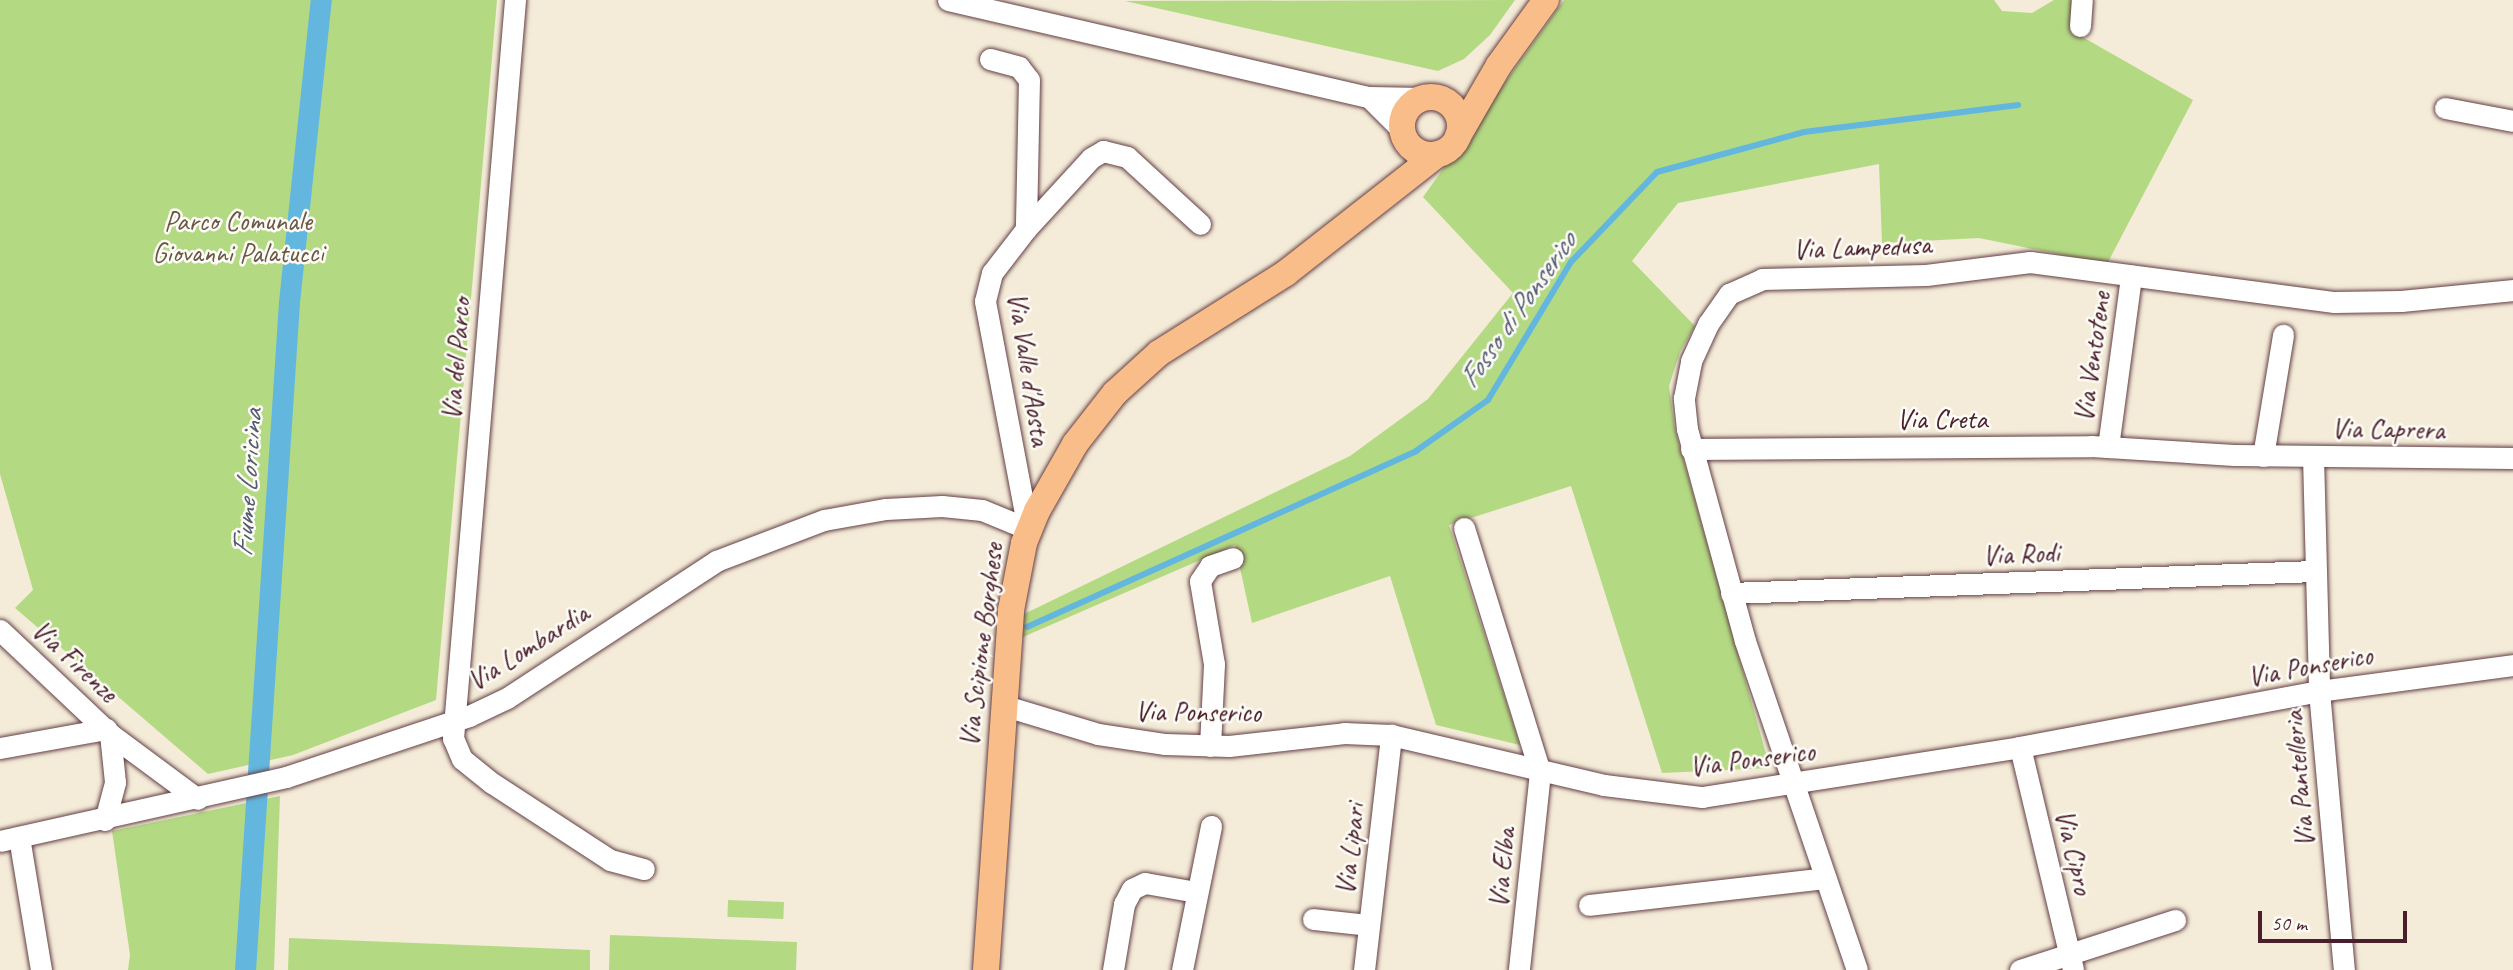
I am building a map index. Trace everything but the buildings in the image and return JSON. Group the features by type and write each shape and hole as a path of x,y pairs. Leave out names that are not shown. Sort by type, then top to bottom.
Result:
{"main road":[{"path":"1499,65 1404,114 1406,138 1438,154 1458,136 1499,65 1546,0"},
{"path":"1431,98 1458,117 1458,136"},
{"name":"Via Scipione Borghese","path":"1383,195 1406,138"},
{"name":"Via Scipione Borghese","path":"986,970 1002,705 1016,582 1028,529 1075,444 1115,393 1159,352 1286,273 1438,154"}],"street":[{"name":"Via del Parco","path":"515,0 453,722 455,747 470,767 610,860 644,869"},
{"path":"948,0 1370,97 1431,98"},
{"path":"2080,26 2082,0"},
{"path":"990,59 1019,66 1029,80 1026,229"},
{"path":"1370,97 1406,138"},
{"path":"2445,108 2513,121"},
{"name":"Via Valle d'Aosta","path":"1028,529 985,301 992,273 1026,229 1091,158 1108,150 1127,157 1200,224"},
{"name":"Via Lampedusa","path":"1857,970 1792,784 1731,593 1691,449 1684,398 1690,361 1719,306 1744,284 1770,278 1938,274 2030,262 2342,302 2513,290"},
{"name":"Via Ventotene","path":"2108,447 2131,276"},
{"path":"2263,456 2283,335"},
{"name":"Via Creta","path":"1691,449 2108,447 2194,454"},
{"name":"Via Caprera","path":"2194,454 2513,458"},
{"name":"Via Pantelleria","path":"2314,456 2313,572 2319,691 2344,970"},
{"name":"Via Lombardia","path":"10,839 106,820 286,777 453,722 507,698 695,573 796,529 853,514 932,505 982,510 1028,529"},
{"path":"1464,528 1540,772"},
{"path":"1210,746 1214,671 1200,581 1210,566 1233,558"},
{"name":"Via Rodi","path":"1731,593 2313,572"},
{"name":"Via Firenze","path":"3,635 108,731 198,799"},
{"name":"Via Ponserico","path":"1002,705 1121,739 1210,746 1343,733 1391,735 1540,772 1682,796 1713,796 2020,747 2319,691 2513,665"},
{"path":"0,748 108,731"},
{"name":"Via Firenze","path":"106,820 115,782 108,731"},
{"name":"Via Lipari","path":"1364,970 1391,735"},
{"name":"Via Cipro","path":"2020,747 2071,962"},
{"name":"Via Elba","path":"1519,970 1540,772"},
{"path":"1182,970 1211,826"},
{"path":"10,839 41,970"},
{"path":"1589,905 1825,878"},
{"path":"1113,970 1124,904 1132,889 1145,883 1196,892"},
{"path":"1313,919 1370,925"},
{"path":"2020,970 2071,962 2175,920"}],"green space":[{"name":"Parco Comunale Giovanni Palatucci","path":"0,0 497,0 436,700 293,755 208,774 15,608 33,590 0,474"},
{"path":"1515,0 1490,35 1464,59 1438,71 1125,1"},
{"path":"1564,0 1994,0 2002,11 2032,13 2054,0 2077,0 2072,31 2193,100 2107,264 1979,238 1882,243 1879,164 1678,203 1632,261 1695,326 1680,352 1669,386 1675,429 1770,768 1662,773 1571,486 1449,525 1520,745 1436,725 1390,576 1252,623 1235,545 1016,640 1022,615 1350,456 1428,399 1513,293 1423,197"},
{"path":"280,796 274,970 128,970 130,955 112,831"},
{"path":"728,900 784,902 783,919 727,917"},
{"path":"610,935 797,942 796,970 609,970"},
{"path":"289,938 590,950 590,970 288,970"}],"waterway":[{"name":"Fiume Loricina","path":"245,970 289,302 321,0"},
{"name":"Fosso di Ponserico","path":"1027,627 1416,451 1488,400 1571,262 1657,172 1804,132 2018,105"}]}
